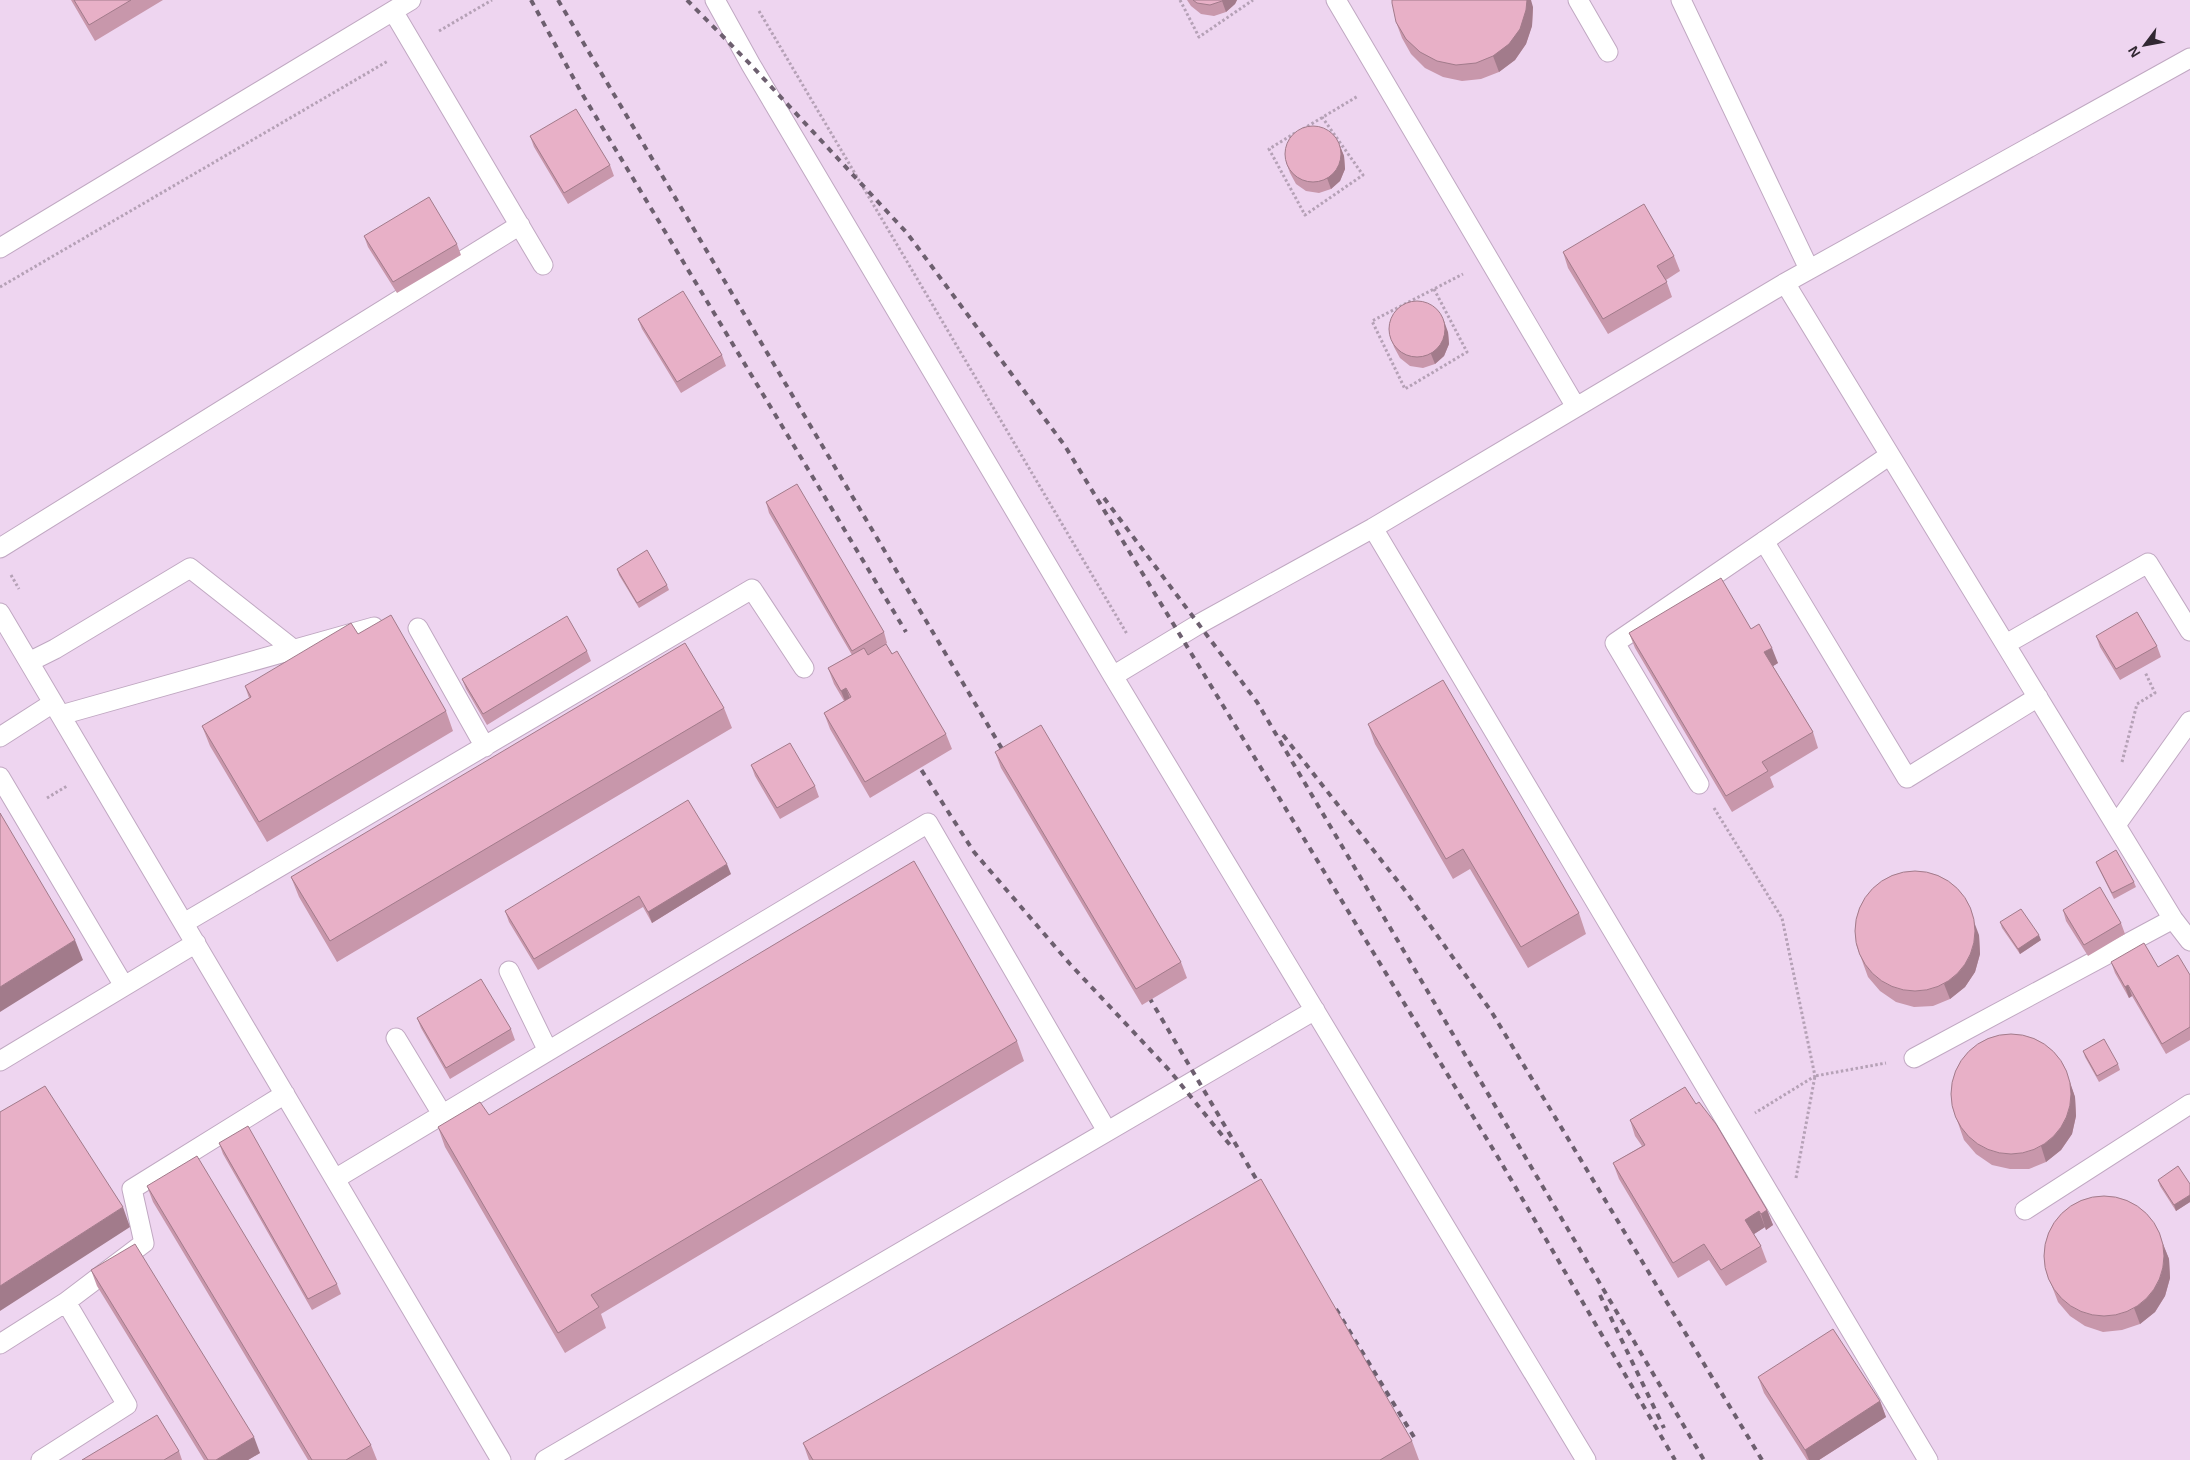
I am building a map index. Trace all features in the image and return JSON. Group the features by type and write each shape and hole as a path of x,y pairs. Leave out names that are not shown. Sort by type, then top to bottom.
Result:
{"lane":[{"path":"0,248 411,0"},
{"path":"715,0 756,73 1113,676 1586,1460"},
{"path":"1336,0 1576,407"},
{"path":"1578,0 1608,52"},
{"path":"1681,0 1809,269"},
{"path":"393,11 543,265"},
{"path":"1113,676 1199,624 1373,528 1809,269 2190,58"},
{"path":"0,548 520,226"},
{"path":"1786,283 2173,920 2190,941"},
{"path":"1699,784 1615,643 1890,455"},
{"path":"1373,528 1928,1460"},
{"path":"1764,541 1907,778 2038,697"},
{"path":"2006,644 2148,563 2190,631"},
{"path":"30,662 190,568 293,649"},
{"path":"184,923 752,589 804,668"},
{"path":"0,613 501,1460"},
{"path":"0,737 57,709 374,627"},
{"path":"418,628 484,746"},
{"path":"2112,819 2190,721"},
{"path":"0,776 124,986"},
{"path":"334,1179 928,823 1107,1132"},
{"path":"1914,1058 2173,920"},
{"path":"0,1060 196,943"},
{"path":"509,971 548,1051"},
{"path":"545,1460 1314,1010"},
{"path":"396,1038 442,1114"},
{"path":"0,1344 66,1302 144,1243 132,1189 285,1094"},
{"path":"2025,1210 2190,1104"},
{"path":"41,1460 126,1405 66,1302"},
{"path":"1829,1333 1846,1322"}],"path":[{"path":"0,287 492,0"},
{"path":"1180,0 1199,37 1253,0"},
{"path":"1322,117 1363,175 1305,215 1269,149 1322,117 1384,81"},
{"path":"1434,289 1467,352 1405,388 1372,321 1490,260"},
{"path":"2112,819 2137,704 2155,693 2145,672"},
{"path":"22,813 93,770"},
{"path":"1699,784 1782,918 1815,1076 1787,1225"},
{"path":"1730,1128 1815,1076 1914,1058"}],"building":[{"path":"74,0 131,0 89,25"},
{"path":"1193,0 1223,0 1210,5 1197,3"},
{"path":"1392,0 1527,0 1520,29 1509,44 1493,56 1476,63 1456,65 1437,61 1420,52 1406,39 1396,22"},
{"path":"576,109 610,165 564,193 530,136"},
{"path":"1313,126 1324,128 1333,134 1339,143 1341,154 1339,165 1333,174 1324,180 1313,182 1302,180 1293,174 1287,165 1285,154 1287,143 1293,134 1302,128"},
{"path":"429,197 457,244 393,282 364,236"},
{"path":"1644,204 1674,256 1657,266 1667,282 1603,319 1563,252"},
{"path":"683,291 722,355 677,382 638,319"},
{"path":"1417,301 1428,303 1437,309 1443,318 1445,329 1443,340 1437,349 1428,355 1417,357 1406,355 1397,349 1391,340 1389,329 1391,318 1397,309 1406,303"},
{"path":"797,484 884,632 852,651 766,502"},
{"path":"647,550 667,585 637,603 617,569"},
{"path":"1721,578 1751,629 1759,624 1772,648 1764,652 1813,732 1762,762 1768,771 1726,796 1629,633"},
{"path":"2137,612 2157,646 2116,669 2096,636"},
{"path":"391,615 446,711 259,822 202,726 251,697 245,686 351,623 358,634"},
{"path":"567,616 587,651 483,714 462,679"},
{"path":"685,643 724,708 330,941 291,877"},
{"path":"886,644 892,654 897,651 946,734 865,782 824,713 851,697 846,688 841,691 828,668 864,648 868,655"},
{"path":"1443,680 1579,913 1521,947 1463,849 1446,859 1368,724"},
{"path":"1041,725 1181,962 1136,989 995,752"},
{"path":"790,743 815,786 777,808 751,765"},
{"path":"688,800 727,864 648,912 639,896 534,959 505,911"},
{"path":"0,813 75,940 0,987"},
{"path":"2116,850 2134,882 2112,893 2096,862"},
{"path":"914,861 1017,1041 591,1295 599,1307 558,1333 438,1127 480,1102 489,1115"},
{"path":"1915,871 1927,872 1938,876 1948,881 1957,889 1965,898 1970,908 1974,919 1974,943 1970,954 1965,964 1957,973 1948,981 1938,986 1927,990 1915,991 1903,990 1892,986 1882,981 1873,973 1865,964 1860,954 1856,943 1855,931 1856,919 1860,908 1865,898 1873,889 1882,881 1892,876 1903,872"},
{"path":"2100,887 2121,923 2084,945 2063,910"},
{"path":"2021,909 2039,935 2018,949 2000,922"},
{"path":"2144,943 2158,967 2178,955 2190,975 2190,1027 2162,1044 2128,985 2125,987 2111,962"},
{"path":"481,979 511,1029 446,1068 417,1018"},
{"path":"2011,1034 2023,1035 2034,1039 2044,1044 2053,1052 2061,1061 2066,1071 2070,1082 2070,1106 2066,1117 2061,1127 2053,1136 2044,1144 2034,1149 2023,1153 2011,1154 1999,1153 1988,1149 1978,1144 1969,1136 1961,1127 1956,1117 1952,1106 1951,1094 1952,1082 1956,1071 1961,1061 1969,1052 1978,1044 1988,1039 1999,1035"},
{"path":"2104,1039 2118,1064 2097,1076 2083,1051"},
{"path":"45,1086 123,1207 0,1286 0,1112"},
{"path":"1685,1087 1696,1104 1699,1102 1716,1124 1767,1210 1761,1214 1759,1211 1745,1220 1761,1246 1721,1270 1704,1244 1673,1263 1613,1163 1645,1145 1630,1120"},
{"path":"248,1126 337,1284 308,1299 219,1143"},
{"path":"197,1156 371,1445 346,1460 312,1460 147,1186"},
{"path":"2178,1166 2190,1184 2190,1195 2174,1205 2158,1180"},
{"path":"1261,1179 1412,1441 1380,1460 813,1460 803,1443"},
{"path":"2104,1196 2116,1197 2127,1201 2137,1206 2146,1214 2154,1223 2159,1233 2163,1244 2163,1268 2159,1279 2154,1289 2146,1298 2137,1306 2127,1311 2116,1315 2104,1316 2092,1315 2081,1311 2071,1306 2062,1298 2054,1289 2049,1279 2045,1268 2044,1256 2045,1244 2049,1233 2054,1223 2062,1214 2071,1206 2081,1201 2092,1197"},
{"path":"135,1244 254,1437 216,1460 208,1460 91,1270"},
{"path":"1833,1329 1880,1401 1805,1450 1758,1377"},
{"path":"157,1415 179,1451 164,1460 82,1460"}],"railway":[{"path":"531,0 581,92 906,632"},
{"path":"558,0 1008,759"},
{"path":"687,0 751,65 907,233 1065,446 1499,1159 1675,1460"},
{"path":"1104,498 1257,702 1704,1460"},
{"path":"1283,735 1407,893 1491,1011 1762,1460"},
{"path":"915,760 974,852 1070,964 1170,1071 1230,1145"},
{"path":"1143,987 1265,1194"},
{"path":"1600,1295 1664,1428"},
{"path":"1336,1309 1414,1437"}]}
